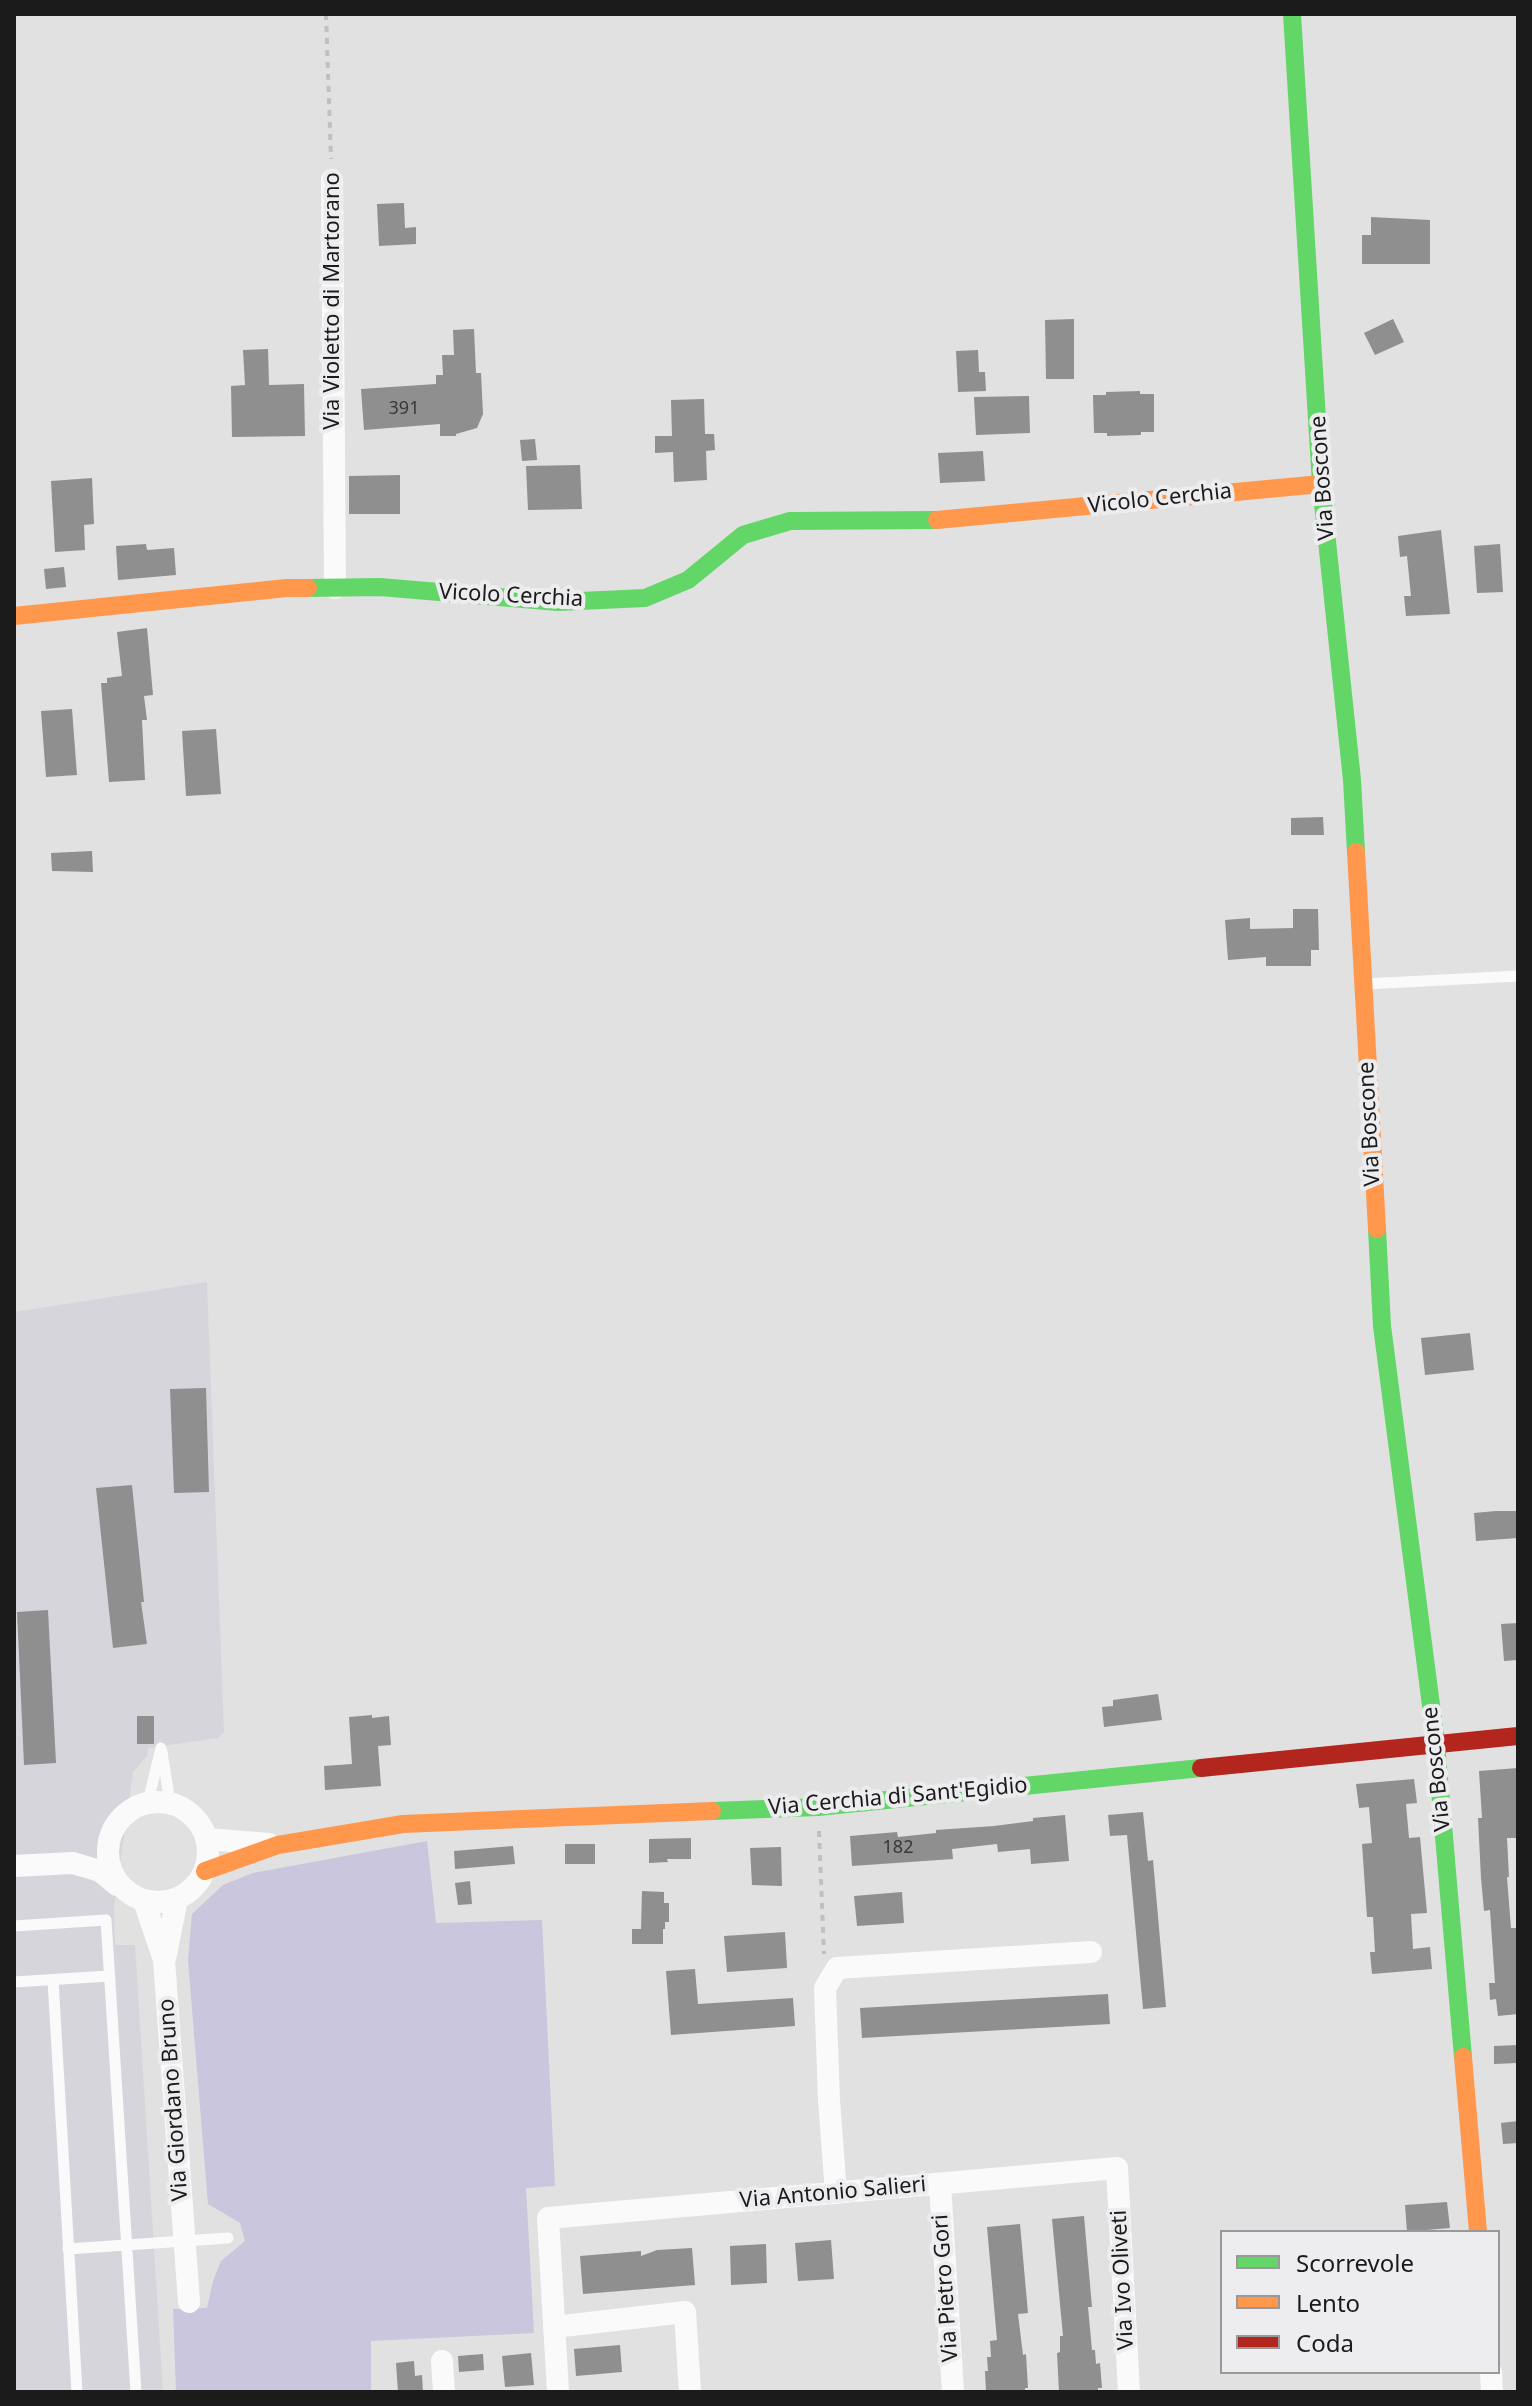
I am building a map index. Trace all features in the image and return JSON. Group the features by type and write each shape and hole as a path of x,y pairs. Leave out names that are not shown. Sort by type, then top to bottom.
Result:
{"street":[{"name":"Via Boscone","path":"1292,14 1321,484 1352,780 1382,1326 1436,1744 1478,2230"},
{"name":"Via Violetto di Martorano","path":"332,180 335,588"},
{"name":"Vicolo Cerchia","path":"14,616 287,588 380,587 558,602 645,598 688,580 743,535 790,521 947,520 1321,484"},
{"name":"Via Cerchia di Sant'Egidio","path":"205,1871 278,1845 403,1824 818,1807 1518,1736"},
{"path":"14,1866 73,1863 100,1871 136,1897 160,1902 177,1899 199,1883 209,1855 207,1839 194,1816 183,1808 159,1803 132,1809 119,1820 110,1835 107,1851 110,1867 116,1881 136,1897"},
{"path":"73,1863 110,1835"},
{"name":"Via Cerchia di Sant'Egidio","path":"207,1839 278,1845"},
{"name":"Via Giordano Bruno","path":"136,1897 164,1960"},
{"name":"Via Giordano Bruno","path":"177,1899 164,1960 189,2302"},
{"path":"836,2193 825,1988 837,1968 1091,1952"},
{"name":"Via Antonio Salieri","path":"554,2327 548,2218 1117,2168"},
{"name":"Via Ivo Oliveti","path":"1117,2168 1129,2392"},
{"name":"Via Pietro Gori","path":"940,2184 953,2392"},
{"path":"558,2392 554,2327 685,2312 690,2392"},
{"path":"442,2361 444,2392"}],"lane":[{"path":"1362,985 1518,976"},
{"path":"14,1926 106,1920 136,2392"},
{"path":"14,1982 109,1976"},
{"path":"53,1980 77,2392"},
{"path":"68,2249 228,2238"}],"path":[{"name":"Via Violetto di Martorano","path":"326,14 332,180"},
{"path":"818,1807 825,1988"}],"shaded area":[{"path":"207,1282 224,1732 218,1738 148,1748 147,1756 133,1772 114,1907 115,1945 135,1945 163,2392 14,2392 14,1312"},
{"path":"427,1841 436,1923 542,1920 555,2186 526,2188 534,2333 371,2341 371,2392 176,2392 173,2309 207,2308 221,2261 245,2241 240,2223 208,2204 188,1960 192,1914 223,1885 253,1873"}],"building":[{"path":"404,203 405,228 416,227 416,244 379,246 377,204"},
{"path":"1371,217 1430,220 1430,264 1362,264 1362,235 1371,235"},
{"path":"1074,319 1074,379 1046,379 1045,320"},
{"path":"1393,319 1404,342 1375,355 1364,333"},
{"path":"474,329 476,373 481,373 483,414 477,428 456,436 440,436 440,424 364,430 361,389 436,384 436,375 443,375 442,355 454,355 453,330"},
{"path":"268,349 269,385 304,384 305,436 232,437 231,386 245,385 243,350"},
{"path":"978,350 979,372 985,372 986,391 958,392 956,351"},
{"path":"1140,391 1140,394 1154,394 1154,432 1107,436 1107,433 1094,433 1093,395"},
{"path":"1029,396 1030,433 976,435 974,397"},
{"path":"704,399 705,434 714,434 715,450 706,451 707,480 674,482 673,452 655,453 655,436 672,436 671,400"},
{"path":"535,439 537,460 522,461 520,440"},
{"path":"983,451 985,481 940,483 938,453"},
{"path":"580,465 582,509 528,510 526,466"},
{"path":"400,475 400,514 349,514 349,476"},
{"path":"92,478 94,524 84,525 85,550 55,552 51,481"},
{"path":"1441,530 1450,614 1406,616 1404,596 1411,596 1407,556 1400,557 1398,536"},
{"path":"146,544 147,550 174,548 176,575 118,580 116,546"},
{"path":"1500,544 1503,592 1477,593 1474,546"},
{"path":"64,567 66,587 46,589 44,569"},
{"path":"147,628 153,695 144,696 147,720 142,720 145,780 109,782 101,683 107,683 107,678 122,676 117,632"},
{"path":"72,709 77,775 46,777 41,711"},
{"path":"216,729 221,794 186,796 182,731"},
{"path":"1323,817 1324,835 1291,835 1291,818"},
{"path":"92,851 93,872 52,871 51,853"},
{"path":"1293,909 1318,909 1319,950 1311,950 1311,966 1266,966 1266,957 1228,960 1225,920 1250,918 1250,929 1293,928"},
{"path":"1470,1333 1474,1370 1425,1375 1421,1338"},
{"path":"206,1388 209,1492 174,1493 170,1389"},
{"path":"132,1485 147,1644 113,1648 96,1488"},
{"path":"1518,1511 1518,1538 1476,1541 1474,1513"},
{"path":"48,1610 56,1763 24,1765 17,1612"},
{"path":"1518,1623 1518,1660 1504,1661 1501,1624"},
{"path":"1158,1694 1162,1720 1104,1727 1102,1707 1113,1706 1113,1700"},
{"path":"372,1715 372,1718 389,1716 391,1745 378,1746 381,1786 325,1790 324,1766 352,1764 349,1717"},
{"path":"137,1716 154,1716 154,1744 137,1744"},
{"path":"1518,1768 1518,1838 1507,1838 1507,1877 1511,1928 1518,1928 1518,2014 1498,2016 1496,1999 1490,2000 1489,1983 1495,1983 1490,1910 1484,1911 1481,1878 1479,1771"},
{"path":"1414,1779 1417,1803 1406,1804 1409,1838 1420,1837 1427,1913 1411,1914 1413,1949 1430,1947 1432,1969 1372,1974 1370,1952 1375,1952 1373,1917 1367,1917 1362,1844 1372,1843 1369,1807 1359,1808 1356,1784"},
{"path":"1143,1812 1148,1861 1153,1860 1166,2007 1143,2009 1127,1835 1110,1836 1108,1815"},
{"path":"1065,1815 1069,1861 1031,1864 1030,1849 998,1852 997,1844 952,1849 953,1859 852,1866 850,1836 897,1832 898,1837"},
{"path":"691,1838 691,1859 649,1863 649,1839"},
{"path":"565,1844 595,1844 595,1864 565,1864"},
{"path":"513,1846 515,1864 455,1869 454,1851"},
{"path":"781,1847 782,1886 752,1885 750,1848"},
{"path":"470,1881 472,1904 458,1905 455,1883"},
{"path":"642,1891 664,1892 664,1903 669,1903 669,1922 665,1922 663,1929 663,1944 632,1944 632,1929 641,1929"},
{"path":"902,1892 904,1923 857,1926 854,1896"},
{"path":"785,1932 787,1968 727,1972 724,1936"},
{"path":"695,1969 698,2004 793,1998 795,2026 671,2035 666,1971"},
{"path":"1108,1994 1110,2024 862,2038 860,2008"},
{"path":"1518,2045 1518,2063 1494,2064 1494,2046"},
{"path":"1518,2121 1518,2143 1503,2144 1501,2123"},
{"path":"1447,2202 1450,2228 1407,2230 1405,2205"},
{"path":"1084,2216 1092,2307 1088,2307 1092,2350 1095,2350 1096,2364 1100,2363 1102,2388 1098,2388 1098,2392 1059,2392 1057,2353 1060,2352 1060,2336 1063,2336 1052,2219"},
{"path":"1020,2224 1028,2313 1018,2314 1023,2355 1026,2354 1028,2388 1025,2392 986,2392 985,2371 988,2371 987,2357 991,2357 990,2341 997,2340 987,2227"},
{"path":"831,2240 834,2279 798,2281 795,2243"},
{"path":"766,2244 767,2283 731,2285 730,2246"},
{"path":"692,2248 695,2285 583,2294 580,2256 641,2251 641,2256 657,2250"},
{"path":"620,2345 622,2372 576,2376 574,2349"},
{"path":"531,2353 534,2385 505,2387 502,2356"},
{"path":"483,2354 484,2370 459,2372 458,2356"},
{"path":"414,2361 415,2376 422,2375 423,2392 398,2392 396,2363"}],"traffic: fast":[{"path":"1292,14 1321,484 1352,780 1356,852"},
{"path":"308,588 380,587 558,602 645,598 688,580 743,535 790,521 937,520"},
{"path":"1377,1229 1382,1326 1436,1744 1463,2057"},
{"path":"712,1811 818,1807 1201,1768"}],"traffic: slow":[{"path":"937,520 1321,484"},
{"path":"14,616 308,588"},
{"path":"1356,852 1377,1229"},
{"path":"205,1871 278,1845 403,1824 712,1811"},
{"path":"1463,2057 1478,2230"}],"traffic: jam":[{"path":"1201,1768 1518,1736"}]}
